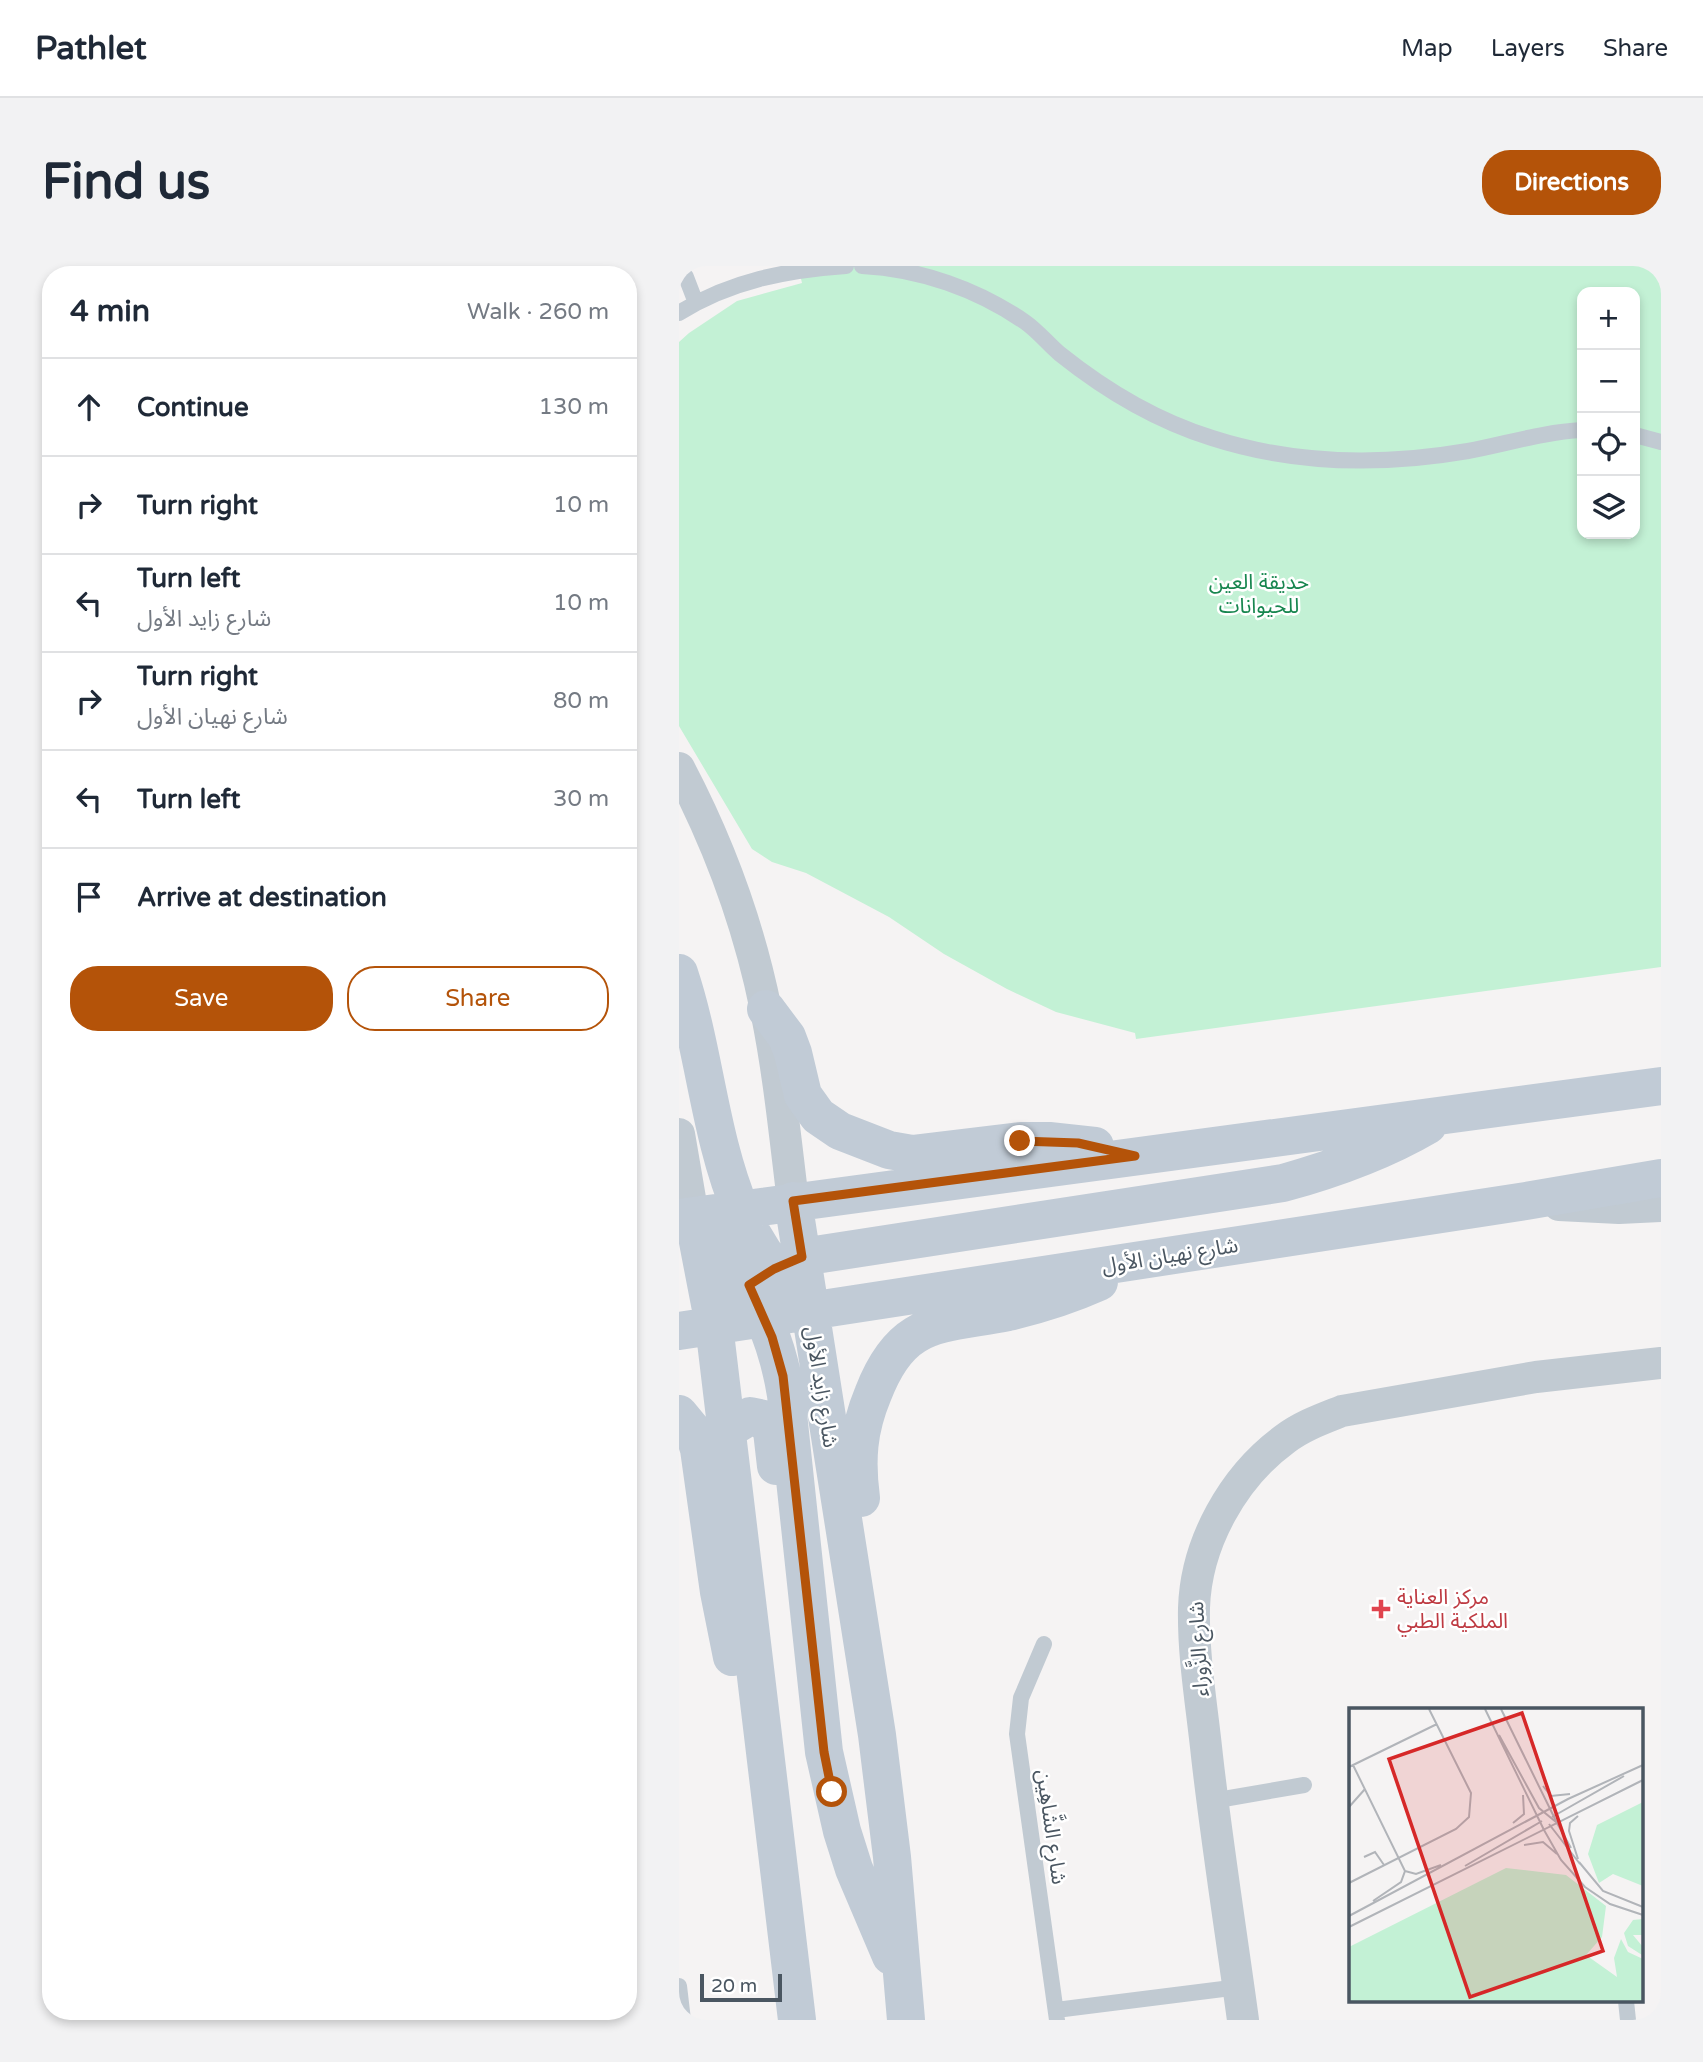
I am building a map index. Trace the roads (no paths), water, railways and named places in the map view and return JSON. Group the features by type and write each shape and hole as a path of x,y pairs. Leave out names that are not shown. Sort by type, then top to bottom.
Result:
{"main road":[{"path":"679,973 724,1162 744,1264 779,1356 785,1386 824,1752 832,1792 854,1869 903,1980"},
{"path":"766,1009 787,1037 803,1095 818,1116 840,1131 889,1150 912,1154 1020,1141 1049,1141 1097,1146 1135,1156"},
{"path":"797,2020 727,1430 697,1328 793,1201 1661,1086"},
{"path":"686,1217 744,1264 1283,1183 1350,1163 1383,1149 1445,1114"},
{"name":"شارع نهيان الأول","path":"697,1328 744,1264 810,1309 1140,1261 1661,1178"},
{"path":"864,1649 870,1579 857,1452 865,1414 885,1364 904,1342 929,1327 1052,1301 1097,1283 1140,1261"},
{"name":"شارع زايد الأول","path":"744,1264 810,1309 877,1735 906,2020"},
{"path":"679,1413 693,1431 699,1450 730,1651 750,1707 764,1734"},
{"path":"727,1430 750,1416 757,1416 769,1424 782,1509 789,1529 803,1554"}],"street":[{"path":"679,768 703,816 727,875 755,960 775,1059 793,1201"},
{"path":"679,1134 686,1217"},
{"path":"1526,1201 1599,1208 1661,1206"},
{"name":"شارع الزَّوراء","path":"1243,2020 1212,1801 1195,1639 1194,1606 1199,1573 1208,1541 1223,1510 1261,1458 1312,1422 1342,1411 1535,1377 1661,1363"}],"lane":[{"path":"679,313 754,279 776,273 846,266"},
{"path":"862,266 912,272 968,291 1027,323 1086,373 1132,403 1210,438 1248,449 1288,457 1369,462 1468,451 1554,432 1577,430"},
{"path":"679,268 686,277 696,303"},
{"path":"1640,436 1661,442"},
{"name":"شارع الشَّاهِين","path":"1044,1644 1021,1699 1017,1734 1056,2015"},
{"path":"1212,1801 1304,1785"},
{"path":"679,1986 683,2020"},
{"path":"1056,2015 1239,1987"},
{"path":"1626,2002 1628,2020"}],"place":[{"name":"مركز العناية الملكية الطبي","path":"1381,1609"}],"park label":[{"name":"حديقة العين للحيوانات","path":"1259,594"}]}
